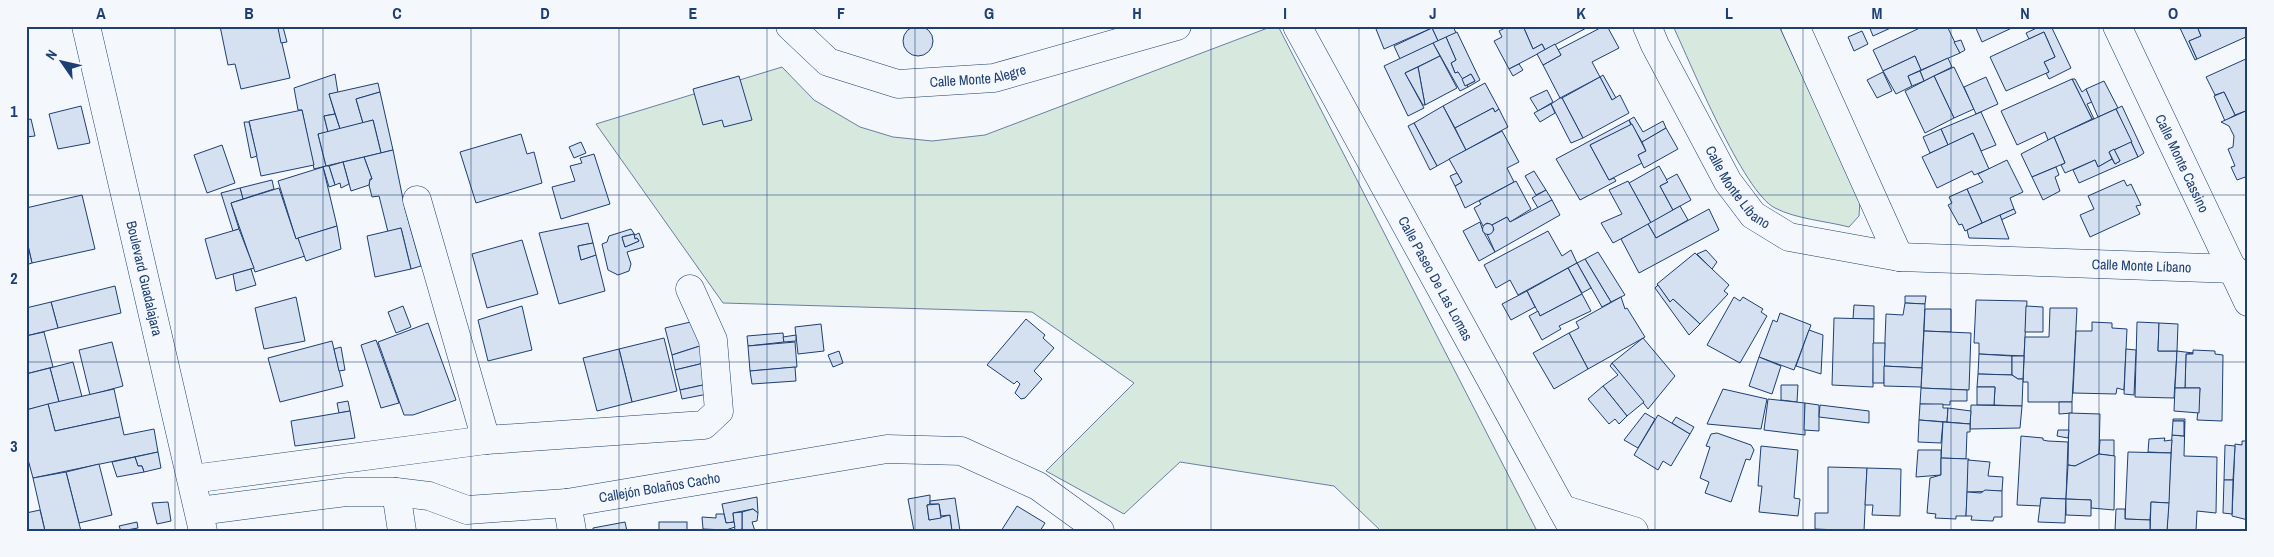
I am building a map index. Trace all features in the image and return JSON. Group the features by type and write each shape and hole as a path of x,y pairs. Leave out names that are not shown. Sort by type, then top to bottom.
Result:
{"street":[{"name":"Boulevard Guadalajara","path":"86,26 201,521"},
{"name":"Calle Monte Alegre","path":"790,26 828,62 898,84 994,78 1177,26"},
{"name":"Calle Paseo De Las Lomas","path":"1297,26 1568,520"},
{"name":"Calle Monte Líbano","path":"1647,26 1655,45 1728,182 1753,216 1789,237 1899,257 2234,269"},
{"path":"1795,26 1899,257"},
{"name":"Calle Monte Cassino","path":"2117,26 2234,269 2248,302"},
{"path":"417,200 486,440"},
{"path":"192,479 486,440 704,425 719,411 713,340 690,289"},
{"name":"Callejón Bolaños Cacho","path":"201,521 346,492 396,492 429,496 467,510 567,503 887,449 961,451 1038,486 1100,531"},
{"path":"396,492 402,531"},
{"path":"567,503 572,531"},
{"path":"1568,520 1634,531"}],"shaded area":[{"path":"1273,26 1278,26 1537,531 1381,531 1334,486 1180,462 1124,514 1046,471 1134,383 1032,312 723,303 596,124 782,67 814,100 860,127 893,137 932,141 985,135"},
{"path":"1673,26 1779,26 1860,200 1859,216 1849,227 1783,212 1762,197 1733,153"}],"building":[{"path":"220,26 278,26 290,78 241,89 235,64 228,65"},
{"path":"918,26 929,30 933,41 929,52 918,56 907,52 903,41 907,30"},
{"path":"1383,26 1431,26 1432,28 1384,49 1376,29"},
{"path":"1435,26 1453,26 1456,33 1438,41 1432,28"},
{"path":"1509,26 1523,26 1533,49 1542,44 1545,50 1509,69 1494,41 1502,37 1499,31"},
{"path":"1523,26 1590,26 1545,50 1542,44 1533,49"},
{"path":"1607,26 1619,48 1592,62 1600,77 1560,98 1543,65 1561,55 1558,50"},
{"path":"1869,26 1895,26 1873,36"},
{"path":"1924,26 1947,26 1960,53 1921,70 1915,56 1883,71 1873,50"},
{"path":"1975,26 2016,26 1982,42"},
{"path":"2041,26 2051,26 2071,68 2049,79 2046,73 2049,72 2044,62 2055,57 2044,32 2029,39 2026,33"},
{"path":"2179,26 2197,26 2201,36 2189,41 2197,59 2195,60"},
{"path":"2197,26 2248,26 2248,36 2197,59 2189,41 2201,36"},
{"path":"283,27 287,42 281,43 278,28"},
{"path":"1432,28 1438,41 1400,59 1394,46"},
{"path":"1862,31 1868,44 1854,51 1848,37"},
{"path":"1457,32 1480,80 1468,87 1467,85 1475,81 1471,74 1462,79 1462,82 1458,72 1455,73 1451,63 1456,60 1446,37"},
{"path":"2044,32 2055,57 2044,62 2049,72 2006,91 1990,57"},
{"path":"1446,37 1456,60 1451,63 1455,73 1458,72 1468,87 1460,91 1433,43"},
{"path":"1961,40 1965,50 1960,53 1954,42"},
{"path":"1433,43 1440,56 1405,73 1424,108 1408,116 1384,66"},
{"path":"1555,44 1561,55 1543,65 1537,54"},
{"path":"1440,56 1457,88 1425,105 1418,67"},
{"path":"1915,56 1921,70 1908,76 1912,86 1896,94 1883,71"},
{"path":"1948,58 1952,67 1924,81 1920,71"},
{"path":"2248,58 2248,110 2235,115 2224,92 2215,95 2206,77"},
{"path":"1519,64 1523,70 1513,76 1509,69"},
{"path":"1418,67 1425,105 1423,105 1405,73"},
{"path":"1954,67 1974,109 1954,118 1934,76"},
{"path":"1920,71 1924,81 1912,86 1908,76"},
{"path":"1883,72 1892,91 1877,98 1867,80"},
{"path":"335,74 338,93 329,94 335,114 324,116 328,132 318,134 326,166 314,169 302,110 298,110 294,88"},
{"path":"1471,74 1475,81 1465,86 1462,79"},
{"path":"1603,75 1616,98 1612,100 1600,77"},
{"path":"739,76 752,120 724,127 722,120 703,125 693,89"},
{"path":"1934,76 1954,118 1925,133 1905,91"},
{"path":"1600,77 1612,100 1620,95 1629,113 1583,138 1562,98"},
{"path":"1986,77 1998,104 1976,114 1964,87"},
{"path":"2072,79 2075,79 2082,92 2086,89 2092,102 2087,104 2094,119 2092,119"},
{"path":"2072,79 2092,119 2048,140 2045,132 2017,145 2001,111"},
{"path":"2104,81 2118,108 2098,117 2086,89"},
{"path":"378,83 380,92 356,99 363,123 340,129 329,94"},
{"path":"1485,83 1499,109 1495,112 1493,108 1455,128 1443,106"},
{"path":"1547,90 1553,102 1538,111 1530,98"},
{"path":"380,92 393,150 381,153 373,120 363,123 356,99"},
{"path":"2224,92 2235,115 2225,121 2214,96"},
{"path":"1562,98 1583,138 1571,143 1551,104"},
{"path":"1551,104 1555,113 1540,122 1534,113"},
{"path":"81,106 90,143 58,149 49,114"},
{"path":"1443,106 1466,150 1437,166 1414,123"},
{"path":"2122,106 2144,153 2138,157 2116,109"},
{"path":"1493,108 1495,112 1499,109 1508,127 1466,150 1455,128"},
{"path":"2116,109 2132,142 2109,152 2112,159 2098,167 2095,160 2065,173 2061,165 2065,163 2054,137"},
{"path":"302,110 314,165 261,176 249,121"},
{"path":"2248,110 2248,176 2237,180 2231,167 2235,166 2228,149 2233,147 2234,136 2229,126 2221,122"},
{"path":"1981,112 1996,145 1981,151 1973,133 1948,145 1941,129"},
{"path":"335,114 340,129 328,132 324,116"},
{"path":"1634,117 1643,132 1663,121 1666,128 1642,142 1629,120"},
{"path":"31,119 35,136 26,137 26,120"},
{"path":"373,120 381,153 326,166 318,134"},
{"path":"1629,120 1631,125 1590,145 1609,180 1614,178 1616,181 1580,200 1556,159"},
{"path":"244,122 249,122 257,156 251,158"},
{"path":"1414,123 1437,166 1430,170 1408,126"},
{"path":"1632,124 1646,151 1638,155 1642,163 1609,180 1590,145"},
{"path":"1666,128 1678,149 1644,168 1638,155 1646,151 1642,142"},
{"path":"1941,129 1948,145 1930,153 1923,137"},
{"path":"1502,131 1519,162 1507,168 1514,182 1465,208 1455,186 1462,182 1449,159"},
{"path":"1973,133 1989,169 1974,175 1972,171 1937,188 1922,157"},
{"path":"521,134 527,154 534,152 542,183 476,203 460,152"},
{"path":"2054,137 2065,163 2032,177 2021,154"},
{"path":"581,142 586,153 574,158 569,147"},
{"path":"2131,142 2138,157 2079,183 2073,170 2095,160 2098,167 2112,159 2115,164 2120,161 2114,150"},
{"path":"222,145 235,183 207,193 194,155"},
{"path":"2114,149 2120,161 2115,164 2109,152"},
{"path":"393,150 405,209 421,266 411,269 401,228 388,232 379,196 372,197 369,185 370,179 372,179 364,157"},
{"path":"594,154 610,204 561,219 552,187 575,181 570,166 582,163 580,158"},
{"path":"364,157 372,179 370,179 369,185 351,191 343,162"},
{"path":"2007,160 2023,192 2010,198 2014,209 1982,223 1967,189 1983,182 1978,174"},
{"path":"343,162 349,184 341,188 340,183 335,185 329,166"},
{"path":"329,166 335,185 329,187 323,167"},
{"path":"1659,166 1668,182 1660,186 1673,210 1651,223 1629,183"},
{"path":"323,167 337,226 296,239 278,181"},
{"path":"2056,167 2059,175 2055,177 2060,191 2043,200 2032,177"},
{"path":"1534,171 1546,190 1536,195 1525,176"},
{"path":"1457,173 1462,182 1455,186 1450,176"},
{"path":"1677,174 1691,200 1673,210 1660,186"},
{"path":"272,180 274,189 243,199 240,188"},
{"path":"2124,180 2127,186 2131,184 2141,205 2136,206 2140,214 2090,237 2080,215 2094,209 2088,196"},
{"path":"1516,181 1531,209 1510,222 1507,217 1492,225 1487,223 1483,226 1474,208 1481,204 1479,201"},
{"path":"1628,181 1651,223 1613,243 1601,223 1622,214 1609,190"},
{"path":"240,188 243,199 231,203 239,229 233,231 221,193"},
{"path":"279,188 296,239 298,238 305,256 255,272 231,203"},
{"path":"1967,189 1982,223 1965,231 1962,224 1959,225 1948,205 1952,203 1949,197"},
{"path":"1546,190 1552,200 1538,208 1532,198"},
{"path":"82,195 95,249 32,263 26,237 26,208"},
{"path":"1552,200 1560,215 1495,252 1487,234 1494,230 1492,225 1507,217 1510,222"},
{"path":"1680,206 1688,220 1656,238 1648,224"},
{"path":"1709,209 1719,230 1639,273 1621,239 1648,224 1656,238"},
{"path":"2014,209 2016,213 2001,220 2000,215"},
{"path":"2000,215 2009,239 1969,238 1967,230"},
{"path":"1480,222 1495,252 1479,261 1463,231"},
{"path":"588,223 593,243 578,246 581,260 596,255 605,291 559,304 539,233"},
{"path":"1488,223 1494,229 1488,235 1482,229"},
{"path":"337,226 341,249 306,261 298,238"},
{"path":"401,228 411,269 375,277 367,236"},
{"path":"239,229 254,268 216,279 205,239"},
{"path":"631,229 635,235 639,233 644,247 627,252 631,264 629,271 618,275 608,270 602,244 607,242 609,236","holes":["634,234 635,239 637,238 639,241 625,247 622,237"]},
{"path":"1548,231 1562,256 1571,250 1577,263 1518,295 1510,280 1496,288 1484,265"},
{"path":"634,234 635,239 637,238 639,241 625,247 622,237"},
{"path":"26,237 32,263 26,265"},
{"path":"522,240 538,294 487,308 472,254"},
{"path":"593,243 596,255 581,260 578,246"},
{"path":"1706,250 1717,262 1712,269 1697,254"},
{"path":"1598,252 1625,295 1611,302 1585,259"},
{"path":"1695,253 1729,285 1724,291 1728,294 1700,324 1673,299 1670,302 1657,284"},
{"path":"1585,259 1611,302 1602,307 1577,263"},
{"path":"1577,263 1591,288 1582,293 1568,268"},
{"path":"1568,268 1582,294 1540,316 1527,291"},
{"path":"251,269 256,285 236,291 233,274"},
{"path":"1658,285 1670,302 1673,299 1700,324 1689,335 1655,288"},
{"path":"115,286 121,313 58,328 51,302"},
{"path":"1527,291 1535,307 1511,320 1502,304"},
{"path":"1582,294 1591,311 1559,326 1561,329 1542,340 1529,316 1538,311 1540,316"},
{"path":"1905,296 1926,296 1925,304 1905,303"},
{"path":"296,297 305,341 264,349 255,308"},
{"path":"1621,297 1625,309 1627,308 1645,337 1588,369 1569,333 1579,328 1576,322"},
{"path":"1734,297 1740,301 1743,297 1763,309 1761,312 1767,316 1740,363 1707,345"},
{"path":"1976,300 2027,301 2024,356 1979,354 1979,343 1974,343"},
{"path":"51,302 58,328 26,336 26,308"},
{"path":"1905,303 1925,304 1922,368 1884,366 1886,314 1903,315"},
{"path":"1854,305 1874,306 1874,319 1853,319"},
{"path":"403,306 411,327 396,333 388,312"},
{"path":"522,306 532,350 488,361 478,320"},
{"path":"2026,306 2043,307 2043,332 2025,332"},
{"path":"2050,308 2077,308 2072,402 2028,402 2028,382 2023,382 2025,337 2049,337"},
{"path":"1925,309 1951,309 1951,332 1924,331"},
{"path":"1780,313 1811,325 1794,370 1759,357 1773,320 1777,322"},
{"path":"1834,318 1874,319 1873,387 1832,385"},
{"path":"1026,319 1045,335 1043,338 1054,348 1034,371 1042,379 1025,398 1021,399 1015,393 1020,384 1017,381 1014,384 987,365"},
{"path":"699,320 703,345 672,355 665,328"},
{"path":"2092,322 2112,323 2112,328 2127,329 2124,390 2117,388 2116,394 2073,393 2076,331 2092,331"},
{"path":"2137,322 2159,323 2158,351 2177,351 2174,398 2135,397"},
{"path":"428,323 456,400 413,415 404,415 378,342"},
{"path":"2159,323 2178,324 2177,351 2158,351"},
{"path":"821,324 824,351 798,354 795,327"},
{"path":"1809,330 1823,335 1821,374 1796,366"},
{"path":"1924,331 1971,333 1969,390 1921,388"},
{"path":"44,332 53,367 26,374 26,336"},
{"path":"783,333 784,342 748,346 747,336"},
{"path":"1569,333 1588,369 1554,389 1533,353"},
{"path":"796,335 796,341 784,342 783,337"},
{"path":"664,338 677,391 632,402 619,349"},
{"path":"1643,338 1675,376 1648,409 1612,363"},
{"path":"376,340 399,403 381,408 361,345"},
{"path":"332,341 343,386 280,402 268,358"},
{"path":"112,342 123,386 90,395 79,350"},
{"path":"795,342 797,367 750,371 748,346"},
{"path":"1873,343 1885,343 1884,383 1873,383"},
{"path":"703,345 708,362 675,370 672,355"},
{"path":"341,347 345,370 339,371 334,349"},
{"path":"619,349 632,402 597,411 583,358"},
{"path":"2126,349 2136,350 2134,395 2124,394"},
{"path":"2193,350 2215,351 2215,354 2223,355 2222,421 2197,420 2200,388 2185,388 2186,354 2193,354"},
{"path":"839,351 843,363 833,367 828,355"},
{"path":"2177,351 2193,353 2186,354 2185,388 2175,388"},
{"path":"1979,354 2012,356 2012,375 1978,374"},
{"path":"2012,356 2024,356 2023,379 2018,379 2012,375"},
{"path":"1759,357 1781,366 1772,394 1749,386"},
{"path":"73,362 82,397 59,402 50,368"},
{"path":"708,362 712,383 680,390 675,370"},
{"path":"1612,363 1644,402 1627,416 1603,386 1618,375 1610,366"},
{"path":"1884,366 1922,368 1921,387 1884,386"},
{"path":"795,367 796,381 752,384 750,371"},
{"path":"50,368 59,402 26,410 26,374"},
{"path":"1978,374 2012,375 2018,379 2023,379 2022,406 1994,405 1995,387 1977,387"},
{"path":"712,383 713,393 682,399 680,390"},
{"path":"1781,385 1798,385 1797,402 1781,400"},
{"path":"1603,386 1627,416 1619,424 1615,419 1609,424 1588,399"},
{"path":"1977,387 1995,387 1994,405 1977,405"},
{"path":"1921,388 1967,390 1967,401 1950,401 1950,405 1920,404"},
{"path":"2175,388 2200,388 2199,413 2174,411"},
{"path":"114,389 120,417 55,431 48,404"},
{"path":"1723,389 1767,399 1761,429 1707,424"},
{"path":"1768,399 1805,403 1805,435 1764,430"},
{"path":"348,401 350,411 339,413 337,403"},
{"path":"2059,402 2072,402 2072,413 2059,414"},
{"path":"1805,403 1819,405 1819,431 1804,430"},
{"path":"48,404 55,431 120,417 124,435 154,429 158,452 33,478 26,452 26,410"},
{"path":"1920,404 1943,404 1943,408 1948,408 1947,422 1919,420"},
{"path":"1820,405 1869,411 1869,423 1819,417"},
{"path":"1971,405 2022,406 2020,428 1970,429"},
{"path":"1948,408 1971,411 1970,424 1947,422"},
{"path":"350,411 355,438 295,446 291,421"},
{"path":"1645,413 1655,419 1638,448 1624,440"},
{"path":"2069,413 2100,414 2099,454 2075,466 2068,465"},
{"path":"1658,415 1690,434 1671,466 1663,461 1658,470 1634,455"},
{"path":"1676,417 1694,427 1690,434 1672,423"},
{"path":"2173,419 2185,419 2184,456 2217,457 2216,513 2197,511 2196,531 2167,531 2172,435 2184,436 2184,421 2173,421"},
{"path":"1919,420 1943,422 1941,443 1918,442"},
{"path":"2173,421 2184,421 2184,436 2172,435"},
{"path":"1943,422 1970,424 1970,432 1967,432 1966,459 1941,458"},
{"path":"2058,430 2069,430 2068,438 2057,436"},
{"path":"1717,433 1751,445 1754,450 1750,460 1746,459 1731,502 1705,493 1709,482 1700,478 1710,447 1706,446 1711,434"},
{"path":"2021,436 2043,438 2043,440 2048,441 2068,442 2066,499 2041,498 2041,506 2017,505"},
{"path":"2165,438 2164,441 2172,440 2171,453 2148,452 2149,439"},
{"path":"2100,440 2114,440 2114,456 2099,454"},
{"path":"2242,441 2248,441 2248,520 2232,516 2235,444 2242,445"},
{"path":"2225,445 2235,446 2233,480 2224,480"},
{"path":"1761,446 1798,450 1794,498 1800,499 1798,516 1759,512 1762,486 1758,486"},
{"path":"1918,450 1941,450 1941,475 1916,477"},
{"path":"158,452 161,468 144,472 142,466 138,466 135,457"},
{"path":"2128,452 2171,453 2169,503 2151,502 2150,520 2125,519"},
{"path":"2099,454 2115,456 2114,510 2091,508 2091,500 2066,499 2068,465 2075,466"},
{"path":"135,457 138,466 142,466 144,472 117,477 112,462"},
{"path":"1941,458 1969,459 1966,516 1956,516 1956,519 1935,518 1936,514 1927,513 1930,478 1941,475"},
{"path":"1968,460 1990,462 1988,476 2003,477 2002,491 1967,492"},
{"path":"99,464 112,515 79,523 66,472"},
{"path":"1828,467 1867,468 1864,531 1815,529 1815,513 1828,513"},
{"path":"1867,468 1901,469 1900,516 1872,515 1873,505 1865,505"},
{"path":"66,472 81,531 45,531 33,478"},
{"path":"2224,480 2233,480 2232,514 2223,513"},
{"path":"1985,490 2002,491 2002,517 1994,517 1993,521 1971,520 1972,516 1966,516 1967,492 1981,493"},
{"path":"930,495 930,504 927,505 929,520 950,515 952,531 914,531 908,499"},
{"path":"757,497 758,513 753,509 733,513 734,522 726,523 722,504"},
{"path":"955,498 960,531 952,531 950,515 941,516 939,504 930,504 930,501"},
{"path":"2041,498 2066,499 2065,523 2038,522"},
{"path":"2066,499 2091,500 2091,516 2066,515"},
{"path":"168,502 171,521 157,524 152,503"},
{"path":"2151,502 2169,503 2167,531 2150,531"},
{"path":"939,504 941,518 929,520 927,505"},
{"path":"1017,506 1045,523 1040,531 1001,531"},
{"path":"753,509 758,513 757,521 752,522 755,531 745,531 742,529 742,512"},
{"path":"2116,509 2125,509 2125,519 2150,520 2150,531 2115,531"},
{"path":"40,510 45,531 26,531 26,513"},
{"path":"742,512 742,529 735,531 733,513"},
{"path":"716,514 724,514 726,523 734,522 735,527 726,530 703,529 702,517 716,518"},
{"path":"137,522 138,528 121,531 119,526"},
{"path":"625,522 627,531 593,531 593,528"},
{"path":"659,522 687,522 687,531 659,531"}]}
